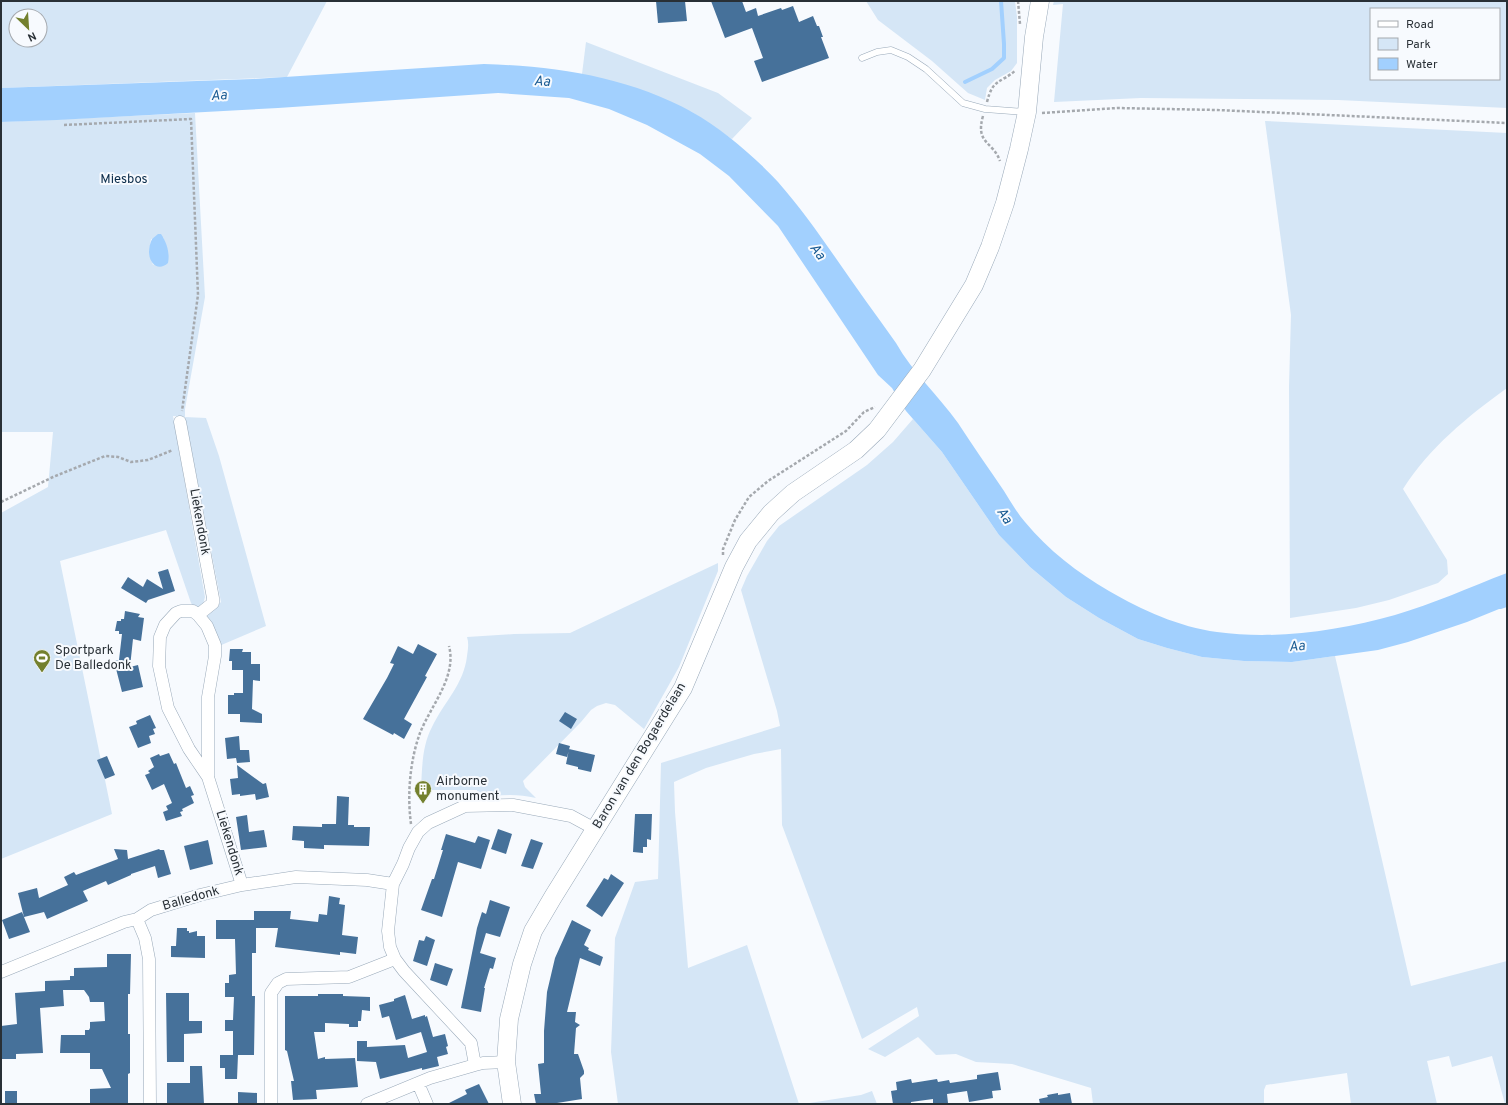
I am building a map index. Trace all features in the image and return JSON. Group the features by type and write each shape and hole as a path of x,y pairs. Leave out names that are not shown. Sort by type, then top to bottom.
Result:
{"main road":[{"name":"Baron van den Bogaerdelaan","path":"1028,1 1028,13 1034,37"},
{"name":"Baron van den Bogaerdelaan","path":"512,1104 506,1062 509,1019 522,964 533,930 683,688 734,568 748,541 771,513 793,493 856,450 877,430 922,370 974,285 1005,203 1019,149 1034,112 1034,37 1040,1"}],"street":[{"name":"Liekendonk","path":"180,422 213,598 213,603 198,615"},
{"name":"Liekendonk","path":"208,777 208,697 215,656 215,645 207,626 198,615 194,611 181,611 176,613 165,625 160,637 159,666 168,708 189,749 208,777 242,885"},
{"path":"475,1065 471,1043 404,971 395,959 390,947 388,930 393,884 409,848 418,832 428,823 465,806 513,805 571,816 595,829"},
{"name":"Balledonk","path":"1,972 124,922 137,919 151,910 200,895 242,885 296,877 367,880 393,884"},
{"path":"137,919 145,938 149,960 150,1104"},
{"path":"271,1104 271,993 278,983 286,979 349,978 395,959"},
{"path":"367,1104 418,1083 475,1065 483,1063 506,1062"},
{"path":"418,1083 427,1104"}],"lane":[{"path":"862,58 877,52 891,50 902,54 926,69 963,103 985,109 1034,112"}],"path":[{"path":"1018,1 1020,27"},
{"path":"1000,167 1000,160 997,153 983,140 981,128 992,86 998,80 1015,71 1019,64"},
{"path":"1034,112 1117,108 1217,110 1507,123"},
{"path":"64,125 191,119 198,295 180,422"},
{"path":"1,502 43,481 105,456 118,457 131,462 148,460 170,451 186,448"},
{"path":"418,832 410,823 409,796 412,763 420,734 449,674 452,655 449,646"}],"green space":[{"path":"1,1 327,1 287,77 1,88"},
{"path":"866,1 1015,1 1017,17 1017,63 1011,71 995,80 987,88 985,100 968,93 932,61 878,20"},
{"path":"1054,1 1507,1 1507,108 1338,100 1141,98 1054,102 1063,4 1053,5"},
{"path":"586,42 718,93 752,118 732,139 692,112 582,74"},
{"name":"Miesbos","path":"195,113 205,297 185,409 185,417 173,416 205,597 202,608 195,609 191,603 166,530 60,561 112,814 1,859 1,513 48,487 53,432 1,432 1,122","holes":["163,237 168,252 153,265 149,253 151,239"]},
{"path":"1265,121 1507,133 1507,388 1478,410 1437,446 1403,489 1447,560 1448,574 1438,583 1389,600 1356,608 1290,618 1289,386 1291,315"},
{"path":"185,417 206,418 219,456 266,626 219,646 217,636 207,616 221,602"},
{"path":"913,419 942,452 999,535 1030,567 1066,597 1099,618 1138,639 1202,657 1244,661 1292,662 1335,656 1411,986 1507,961 1507,1104 1505,1104 1492,1056 1452,1067 1449,1056 1427,1061 1437,1104 1351,1104 1347,1073 1266,1085 1264,1090 1264,1104 1093,1104 1091,1088 1012,1064 976,1062 956,1054 936,1055 918,1037 885,1057 868,1049 919,1016 917,1007 862,1039 782,825 781,749 754,754 706,768 674,782 675,812 688,968 747,945 799,1104 618,1104 611,1052 615,938 635,882 658,879 661,763 780,726 777,711 741,590 747,576 767,541 779,526 867,465 893,442"},
{"path":"718,563 718,571 679,667 644,729 615,705 606,703 597,706 591,710 523,781 525,787 536,798 521,795 507,795 478,798 477,790 421,790 423,757 426,742 437,718 453,693 462,675 468,651 467,637 570,633"},
{"path":"872,1091 877,1104 803,1104 861,1095"}],"water":[{"name":"Aa","path":"484,64 538,67 564,71 617,82 643,90 692,112 714,126 737,144 778,182 808,219 910,364 958,423 1025,522 1043,542 1064,560 1086,577 1122,598 1161,617 1203,630 1239,634 1284,634 1329,630 1395,615 1437,601 1507,573 1507,607 1408,642 1378,650 1292,662 1244,661 1202,657 1138,639 1099,618 1066,597 1030,567 999,535 942,452 906,411 892,388 878,375 778,226 729,176 700,154 647,125 609,109 569,98 498,93 278,108 1,122 1,88 253,79"},
{"path":"158,234 161,234 165,241 169,256 168,263 161,267 152,263 149,256 152,239"}],"building":[{"path":"656,1 685,1 687,21 658,23"},
{"path":"711,1 742,1 746,12 756,8 758,16 781,8 782,10 793,6 799,22 813,16 817,26 819,26 823,37 821,37 829,58 762,82 754,61 763,58 752,28 725,38"},
{"path":"168,569 175,591 148,600 146,603 121,588 128,577 143,587 147,579 163,589 158,572"},
{"path":"125,611 140,614 138,617 144,618 141,641 133,639 130,667 138,665 143,687 122,692 114,661 119,660 122,634 119,634 119,631 115,631 117,621 124,619"},
{"path":"418,644 437,654 425,676 427,677 404,719 412,724 404,739 394,733 393,735 363,719 394,664 390,663 398,646 413,654"},
{"path":"230,649 243,649 242,652 251,652 251,664 260,664 260,681 253,680 252,709 262,714 262,723 240,722 240,714 228,714 228,695 243,693 243,670 232,670 232,661 229,661"},
{"path":"565,712 577,719 571,729 559,721"},
{"path":"150,715 156,728 153,729 155,734 149,736 151,743 138,748 129,727 137,724 136,721"},
{"path":"239,736 240,750 249,750 250,762 237,763 236,758 227,759 225,738"},
{"path":"559,743 570,746 567,757 556,754"},
{"path":"569,749 595,755 591,772 566,764"},
{"path":"169,753 174,764 176,763 186,788 190,786 194,795 191,796 194,803 182,809 183,811 180,812 182,816 166,821 163,812 168,810 166,806 172,803 164,784 152,790 145,775 150,773 148,771 154,767 150,758 159,754 160,756"},
{"path":"107,756 115,775 105,779 97,760"},
{"path":"237,765 263,784 266,783 269,797 256,800 255,794 240,796 240,794 232,795 230,779 238,778"},
{"path":"337,796 349,797 348,825 354,825 354,827 370,827 369,846 324,845 324,849 304,848 304,841 292,840 293,826 322,827 322,824 336,824"},
{"path":"635,814 652,814 651,840 647,839 647,847 643,847 643,853 633,852"},
{"path":"247,815 249,832 264,830 267,847 241,850 236,817"},
{"path":"498,829 512,834 506,854 491,849"},
{"path":"446,834 475,843 478,836 490,840 481,869 458,862 442,917 421,910 432,879 434,879 443,850 441,850"},
{"path":"531,839 543,843 533,869 521,866"},
{"path":"208,840 213,864 190,870 184,846"},
{"path":"114,849 127,850 128,859 159,849 164,850 171,874 158,878 155,866 131,874 108,885 106,881 83,891 88,901 47,919 44,912 24,917 18,893 37,888 39,898 68,885 64,877 74,872 76,875 118,859"},
{"path":"611,874 624,883 602,917 586,906 604,878 608,880"},
{"path":"329,896 340,898 339,904 345,905 342,935 358,937 356,954 340,952 340,955 275,947 278,928 256,928 256,953 252,953 252,996 255,996 254,1055 238,1055 237,1079 225,1079 225,1068 220,1068 220,1055 233,1055 233,1031 225,1031 225,1020 233,1020 234,997 225,997 225,983 229,983 229,975 236,974 235,939 216,939 216,920 254,920 254,911 291,911 290,919 318,922 319,914 327,915"},
{"path":"490,900 510,907 500,937 486,933 480,953 496,958 493,969 490,968 484,988 481,1012 461,1008 477,928 482,912 486,914"},
{"path":"22,912 30,932 9,939 2,920"},
{"path":"572,920 591,930 584,945 589,948 588,950 603,957 600,966 580,958 567,1012 576,1012 575,1022 580,1025 576,1028 574,1054 578,1054 584,1071 584,1074 580,1078 582,1099 557,1103 558,1104 536,1104 534,1094 541,1094 538,1064 544,1063 544,1031 547,992 555,958"},
{"path":"177,928 187,928 189,933 197,931 197,936 205,936 205,958 171,957 171,946 176,946"},
{"path":"426,936 435,940 427,966 413,961 419,940 424,941"},
{"path":"107,954 131,954 130,994 128,994 130,1073 128,1074 128,1104 90,1104 90,1089 111,1088 102,1069 90,1069 90,1053 60,1053 61,1035 85,1035 85,1030 89,1030 90,1028 90,1022 105,1021 104,1002 90,1002 89,997 84,990 63,990 64,1006 40,1008 43,1053 16,1054 16,1059 1,1059 1,1026 17,1024 15,993 45,991 45,981 70,980 70,976 74,976 74,968 107,967"},
{"path":"435,963 453,969 447,986 430,980"},
{"path":"166,993 189,993 189,1021 202,1021 202,1033 184,1034 184,1062 167,1062"},
{"path":"318,994 343,994 343,996 370,997 370,1011 362,1010 361,1021 358,1021 358,1027 349,1027 349,1024 325,1023 325,1032 314,1032 318,1059 325,1057 325,1059 355,1058 358,1087 316,1090 317,1099 293,1100 291,1081 294,1081 287,1051 285,1050 285,996 318,996"},
{"path":"405,995 412,1019 425,1015 425,1017 427,1016 433,1037 445,1034 448,1054 437,1057 439,1066 422,1070 422,1068 380,1079 376,1062 357,1061 357,1041 367,1041 367,1047 405,1045 408,1058 427,1052 421,1032 396,1040 389,1016 382,1018 379,1005 394,1001 394,999"},
{"path":"190,1066 202,1066 204,1104 167,1104 167,1083 190,1083"},
{"path":"998,1072 1001,1090 992,1091 993,1098 969,1102 967,1091 947,1094 948,1103 933,1104 933,1099 911,1102 911,1104 893,1104 891,1091 897,1090 896,1082 911,1079 912,1083 937,1079 938,1082 949,1080 950,1083 977,1079 977,1075"},
{"path":"479,1084 489,1104 447,1104 467,1094 465,1090"},
{"path":"5,1091 17,1091 17,1104 5,1104"},
{"path":"238,1092 257,1093 257,1104 238,1104"},
{"path":"1058,1093 1058,1095 1070,1093 1072,1104 1040,1104 1039,1099 1048,1097 1047,1095"}],"waterway":[{"path":"965,82 992,69 1004,58 1001,1"}],"place":[{"name":"Sportpark De Balledonk","path":"42,673"},
{"name":"Airborne monument","path":"423,804"}]}
